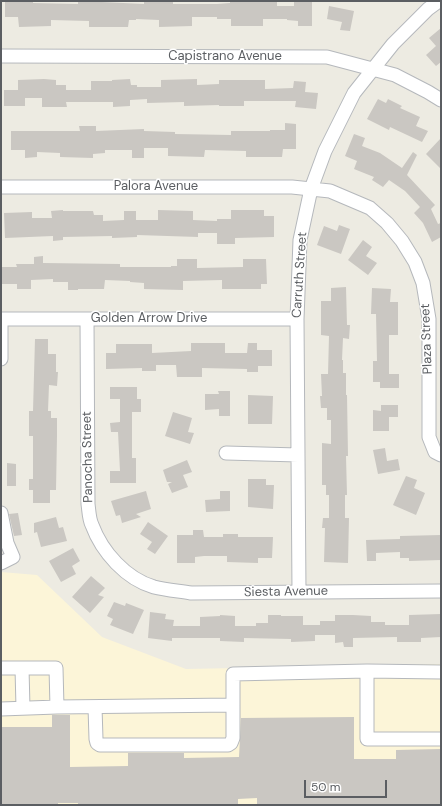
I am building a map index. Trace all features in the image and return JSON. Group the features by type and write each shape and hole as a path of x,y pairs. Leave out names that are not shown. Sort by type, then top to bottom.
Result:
{"street":[{"name":"Carruth Street","path":"299,592 297,319 300,240 311,189 325,151 354,93 393,44 428,9 439,1"},
{"name":"Capistrano Avenue","path":"1,56 327,57 395,74 441,100"},
{"name":"Palora Avenue","path":"1,187 292,187 311,189"},
{"name":"Plaza Street","path":"311,189 330,191 370,208 387,223 402,241 415,262 423,283 429,319 429,437 438,454"},
{"name":"Golden Arrow Drive","path":"1,319 297,319"},
{"path":"1,319 1,359"},
{"name":"Panocha Street","path":"87,319 88,504 92,524 101,545 116,563 134,578"},
{"path":"226,453 298,455"},
{"path":"1,513 7,543 13,557 1,563"},
{"name":"Siesta Avenue","path":"134,578 154,587 191,593 441,591"},
{"path":"1,668 56,668 56,707"},
{"path":"22,668 23,708"},
{"path":"95,707 96,739 97,743 100,745 228,745 231,743 233,738 233,674 367,671 441,672"},
{"path":"367,671 367,739 441,739"},
{"path":"1,709 233,705"}],"shaded area":[{"path":"1,572 37,575 102,637 186,669 441,664 441,805 1,805"}],"building":[{"path":"5,1 78,4 78,1 102,1 144,4 144,1 173,1 173,4 217,4 230,3 230,1 277,1 277,6 294,6 294,1 312,1 312,26 298,26 298,21 287,19 263,19 263,26 231,26 231,19 217,19 217,17 192,17 192,26 159,27 159,20 136,19 129,20 128,27 89,27 89,21 51,20 51,26 19,27 18,17 5,17"},
{"path":"329,6 354,11 350,31 340,30 342,22 327,19"},
{"path":"441,28 441,62 436,66 426,55 436,46 429,38"},
{"path":"130,79 131,85 137,85 137,87 161,87 161,80 197,79 197,85 219,84 219,80 265,80 265,89 293,88 294,81 306,82 305,92 318,93 316,109 295,107 296,101 244,101 244,106 184,106 184,102 147,103 147,99 130,100 130,106 113,107 113,102 66,102 67,107 42,107 42,98 25,98 25,106 4,106 4,90 18,90 18,80 56,80 56,85 66,85 66,90 91,90 91,81"},
{"path":"378,99 386,103 388,99 402,106 400,108 420,117 416,126 428,131 422,142 390,127 389,130 367,119"},
{"path":"285,123 296,124 296,149 283,149 282,157 246,157 246,151 205,150 204,157 168,156 168,148 144,148 144,158 132,158 132,150 105,150 105,153 93,154 93,158 60,157 60,153 37,152 37,157 25,158 25,150 11,150 11,131 80,131 79,126 96,126 96,131 144,129 144,131 175,132 175,134 231,135 231,131 285,130"},
{"path":"354,134 365,138 362,146 380,153 402,168 413,152 417,155 407,175 435,205 431,209 438,224 441,223 441,237 432,242 423,223 414,213 420,207 405,191 389,180 383,187 372,180 374,177 354,169 357,161 345,156"},
{"path":"441,138 441,169 426,154"},
{"path":"158,210 193,211 193,220 217,221 217,219 231,219 231,210 264,210 264,216 274,216 274,237 235,238 235,244 217,244 217,233 198,233 198,237 137,235 137,237 112,238 112,236 63,237 63,240 53,241 53,236 5,238 4,213 32,212 32,218 52,218 51,211 93,211 94,215 103,215 103,221 124,220 124,211 136,211 136,220 158,220"},
{"path":"339,225 350,229 341,254 317,245 324,226 337,231"},
{"path":"363,240 372,247 366,256 377,263 368,275 348,260"},
{"path":"43,256 43,263 120,264 120,267 171,267 177,266 177,259 197,259 197,268 243,267 243,259 266,259 267,284 261,284 261,289 222,289 222,280 183,281 183,290 144,289 144,283 105,280 104,289 68,290 68,282 53,282 53,279 31,280 31,289 17,289 17,284 1,284 1,267 17,267 16,264 34,264 34,257"},
{"path":"346,287 347,325 350,325 349,339 343,338 342,360 343,373 346,373 347,395 348,456 346,456 347,495 345,495 345,518 349,518 348,563 324,562 325,528 322,528 323,518 329,518 329,495 326,495 326,485 322,485 322,443 331,444 331,420 327,420 327,408 321,408 320,396 322,396 321,374 328,374 329,336 321,335 321,301 331,301 331,288"},
{"path":"372,288 391,289 390,302 398,302 398,335 389,335 389,374 399,374 399,388 380,388 380,382 373,382 373,361 377,361 376,314 371,314"},
{"path":"35,339 48,339 48,354 56,354 56,372 58,372 57,386 49,385 48,411 51,411 51,418 57,418 56,490 50,490 50,503 33,503 33,490 29,490 29,479 33,479 33,436 29,436 29,411 33,411"},
{"path":"191,343 225,343 225,353 247,353 248,343 257,343 257,350 272,350 272,366 258,366 258,372 247,372 247,369 202,368 202,377 177,377 176,365 156,365 156,371 142,371 142,368 106,369 106,353 116,353 116,344 152,344 152,353 191,351"},
{"path":"110,387 137,387 137,399 141,399 141,412 132,412 132,458 136,458 136,483 110,483 110,471 120,471 118,432 111,432 110,423 120,422 120,399 110,399"},
{"path":"218,391 230,391 230,416 219,416 219,409 205,410 205,394 219,394"},
{"path":"248,395 273,396 272,424 248,424"},
{"path":"381,405 398,405 398,417 389,417 389,431 373,431 373,410 381,411"},
{"path":"173,412 192,418 188,432 194,433 190,444 165,436"},
{"path":"385,448 387,461 398,459 400,470 378,474 373,450"},
{"path":"187,460 192,472 183,475 188,487 172,493 168,484 172,482 167,482 163,470"},
{"path":"7,463 16,464 16,486 7,486"},
{"path":"406,476 417,480 414,488 425,493 416,515 393,505"},
{"path":"248,479 266,479 266,485 274,485 273,509 248,507"},
{"path":"146,491 151,509 136,514 141,517 122,523 120,515 116,516 111,501"},
{"path":"220,491 230,491 230,511 206,512 205,500 220,499"},
{"path":"18,513 22,535 14,536 9,514"},
{"path":"56,517 59,528 63,527 67,541 41,547 37,532 34,533 34,523"},
{"path":"148,522 168,536 155,554 147,549 152,542 140,534"},
{"path":"193,530 203,530 204,537 223,537 223,534 238,534 238,537 273,537 272,558 258,558 258,563 227,562 227,556 204,556 195,557 195,563 177,563 177,535 193,535"},
{"path":"441,535 441,560 409,561 409,558 400,558 400,552 376,553 376,561 367,561 366,540 400,539 400,536"},
{"path":"73,548 80,561 72,566 76,574 61,582 49,561"},
{"path":"91,576 105,588 98,595 104,597 90,613 72,597"},
{"path":"114,602 125,606 126,603 144,610 133,634 110,625 113,619 107,616"},
{"path":"150,612 166,614 165,619 174,620 173,626 200,626 200,617 220,615 235,616 235,626 256,626 256,623 268,623 268,615 303,616 303,625 320,625 320,621 335,621 335,615 353,615 371,616 371,622 385,622 385,625 409,625 409,615 441,614 441,637 421,638 421,642 397,642 397,637 353,638 353,647 344,647 343,642 335,643 335,635 315,635 315,641 291,642 291,639 244,638 244,642 220,641 220,638 172,638 172,641 148,638"},
{"path":"52,715 70,715 70,767 128,766 128,753 184,753 184,758 239,757 241,718 354,717 354,759 396,759 396,750 441,749 441,805 257,805 257,798 238,799 238,804 78,805 78,803 58,803 58,805 1,805 1,727 52,727"}]}
